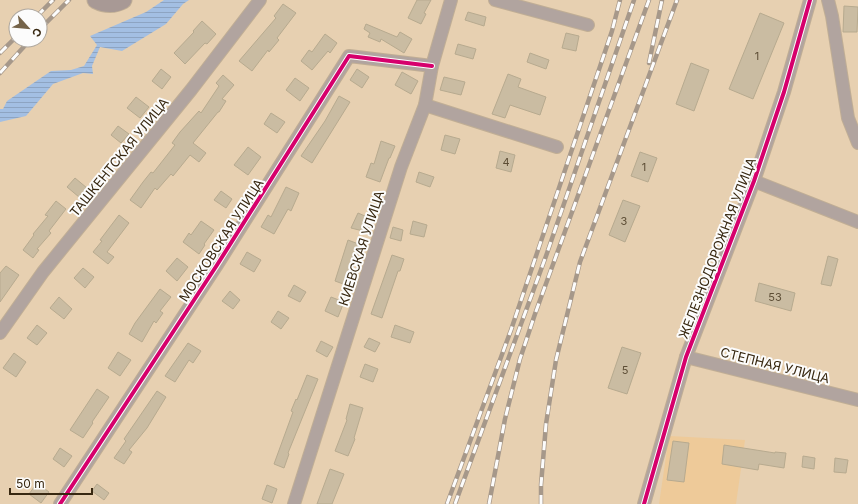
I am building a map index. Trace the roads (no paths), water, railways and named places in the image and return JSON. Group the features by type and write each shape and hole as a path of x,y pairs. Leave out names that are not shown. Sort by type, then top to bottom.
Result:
{"main road":[{"path":"96,0 103,3 115,4 123,0"}],"street":[{"name":"ТАШКЕНТСКАЯ УЛИЦА","path":"0,333 43,272 191,90 260,0"},
{"name":"КИЕВСКАЯ УЛИЦА","path":"294,504 401,167 425,105 432,66 451,0"},
{"path":"495,0 588,25"},
{"name":"ЖЕЛЕЗНОДОРОЖНАЯ УЛИЦА","path":"644,504 686,357 754,181 784,92 810,0"},
{"path":"828,0 832,16 848,118 858,143"},
{"name":"МОСКОВСКАЯ УЛИЦА","path":"60,504 218,266 349,56 432,66"},
{"path":"425,105 557,147"},
{"path":"754,181 858,222"},
{"name":"СТЕПНАЯ УЛИЦА","path":"686,357 858,400"}],"water":[{"path":"164,0 189,0 183,4 166,24 122,51 100,47 92,66 93,74 83,73 53,84 26,116 0,122 0,109 3,109 7,101 51,71 71,70 84,66 97,45 90,36 146,12"}],"railway":[{"path":"45,8 53,0"},
{"path":"48,21 69,0"},
{"path":"447,504 511,330 612,31 620,0"},
{"path":"455,504 546,256 634,0"},
{"path":"489,504 505,419 520,359 649,0"},
{"path":"649,63 662,0"},
{"path":"541,504 546,424 556,360 580,262 677,0"},
{"path":"0,53 8,45"},
{"path":"0,73 23,48"}]}
